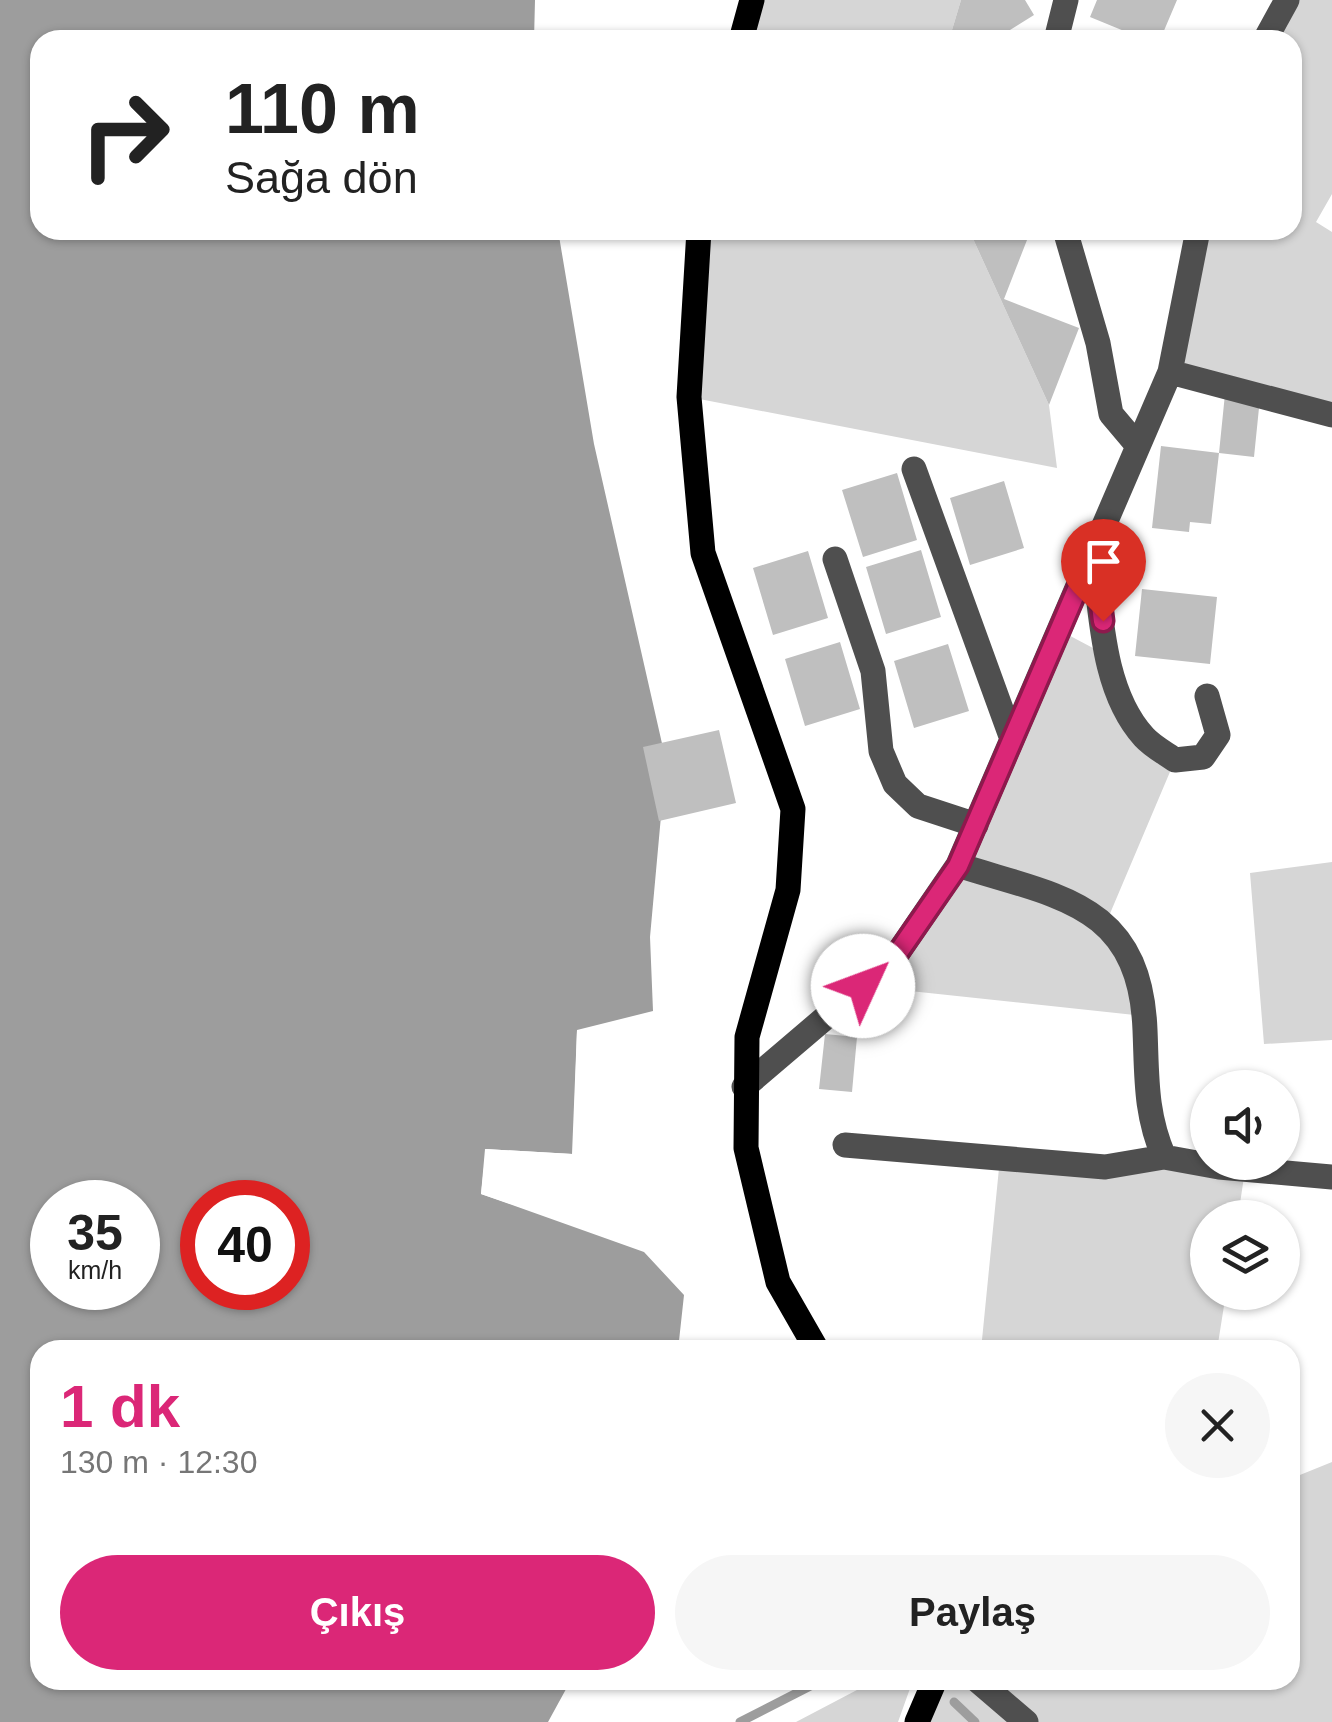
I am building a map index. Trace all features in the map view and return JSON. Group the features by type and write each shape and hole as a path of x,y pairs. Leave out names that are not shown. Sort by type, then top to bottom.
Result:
{"main road":[{"path":"744,30 752,0"},
{"path":"698,240 689,397 703,552 793,809 788,890 747,1038 746,1148 778,1282 811,1340"},
{"path":"917,1722 930,1690"}],"street":[{"path":"1058,30 1066,0"},
{"path":"1270,30 1287,0"},
{"path":"1069,240 1098,343 1112,414 1138,446"},
{"path":"744,1087 893,960 958,866 1170,372 1196,240"},
{"path":"1170,372 1332,415"},
{"path":"914,468 1012,739"},
{"path":"1094,550 1108,656 1124,708 1144,738 1175,760 1203,756 1218,735 1207,696"},
{"path":"835,559 872,670 881,751 895,784 918,806 976,825"},
{"path":"958,866 1065,896 1106,924 1132,960 1144,1016 1148,1120 1164,1157"},
{"path":"845,1145 1105,1167 1164,1157 1219,1168 1332,1177"},
{"path":"989,1690 1026,1722"}],"shaded area":[{"path":"0,0 535,0 534,30 30,30 30,240 560,240 594,444 666,761 650,937 653,1011 577,1030 573,1154 486,1149 481,1194 644,1252 684,1295 679,1340 30,1340 30,1690 566,1690 548,1722 0,1722"},
{"path":"752,0 961,0 952,30 744,30"},
{"path":"1287,0 1332,0 1332,194 1316,222 1332,232 1332,415 1170,372 1196,240 1302,240 1302,30 1270,30"},
{"path":"698,240 974,240 1049,405 1057,468 689,397"},
{"path":"1059,630 1108,656 1124,708 1175,760 1106,923 1144,1016 863,986 958,865"},
{"path":"1332,862 1332,1040 1264,1044 1250,873"},
{"path":"1000,1158 1190,1167 1190,1180 1244,1180 1241,1200 1190,1200 1190,1310 1223,1310 1219,1340 982,1340"},
{"path":"1332,1462 1332,1722 917,1722 931,1690 1300,1690 1300,1475"},
{"path":"857,1690 909,1690 898,1722 796,1722"}],"pier":[{"path":"577,1030 588,1033 582,1034 577,1156 490,1154 486,1191 650,1251 481,1194 485,1149 572,1154"}],"building":[{"path":"961,0 1025,0 1034,15 1010,30 952,30"},
{"path":"1097,0 1177,0 1164,30 1122,30 1090,17"},
{"path":"974,240 1027,240 1004,299 1079,328 1049,405"},
{"path":"1225,394 1260,398 1254,457 1219,453"},
{"path":"1161,446 1219,453 1211,524 1190,522 1189,532 1152,528"},
{"path":"897,473 917,540 863,557 842,490"},
{"path":"1004,481 1024,548 970,565 950,498"},
{"path":"921,550 941,617 886,634 866,567"},
{"path":"808,551 828,618 773,635 753,568"},
{"path":"1142,589 1217,597 1210,664 1135,656"},
{"path":"840,642 860,709 805,726 785,659"},
{"path":"948,644 969,711 914,728 894,661"},
{"path":"719,730 736,803 659,821 643,747"},
{"path":"825,1034 857,1037 852,1092 819,1089"}],"waterway":[{"path":"740,1722 802,1690"},
{"path":"954,1702 975,1722"}],"route":[{"path":"863,986 893,960 958,866 1094,550 1103,621"}]}
